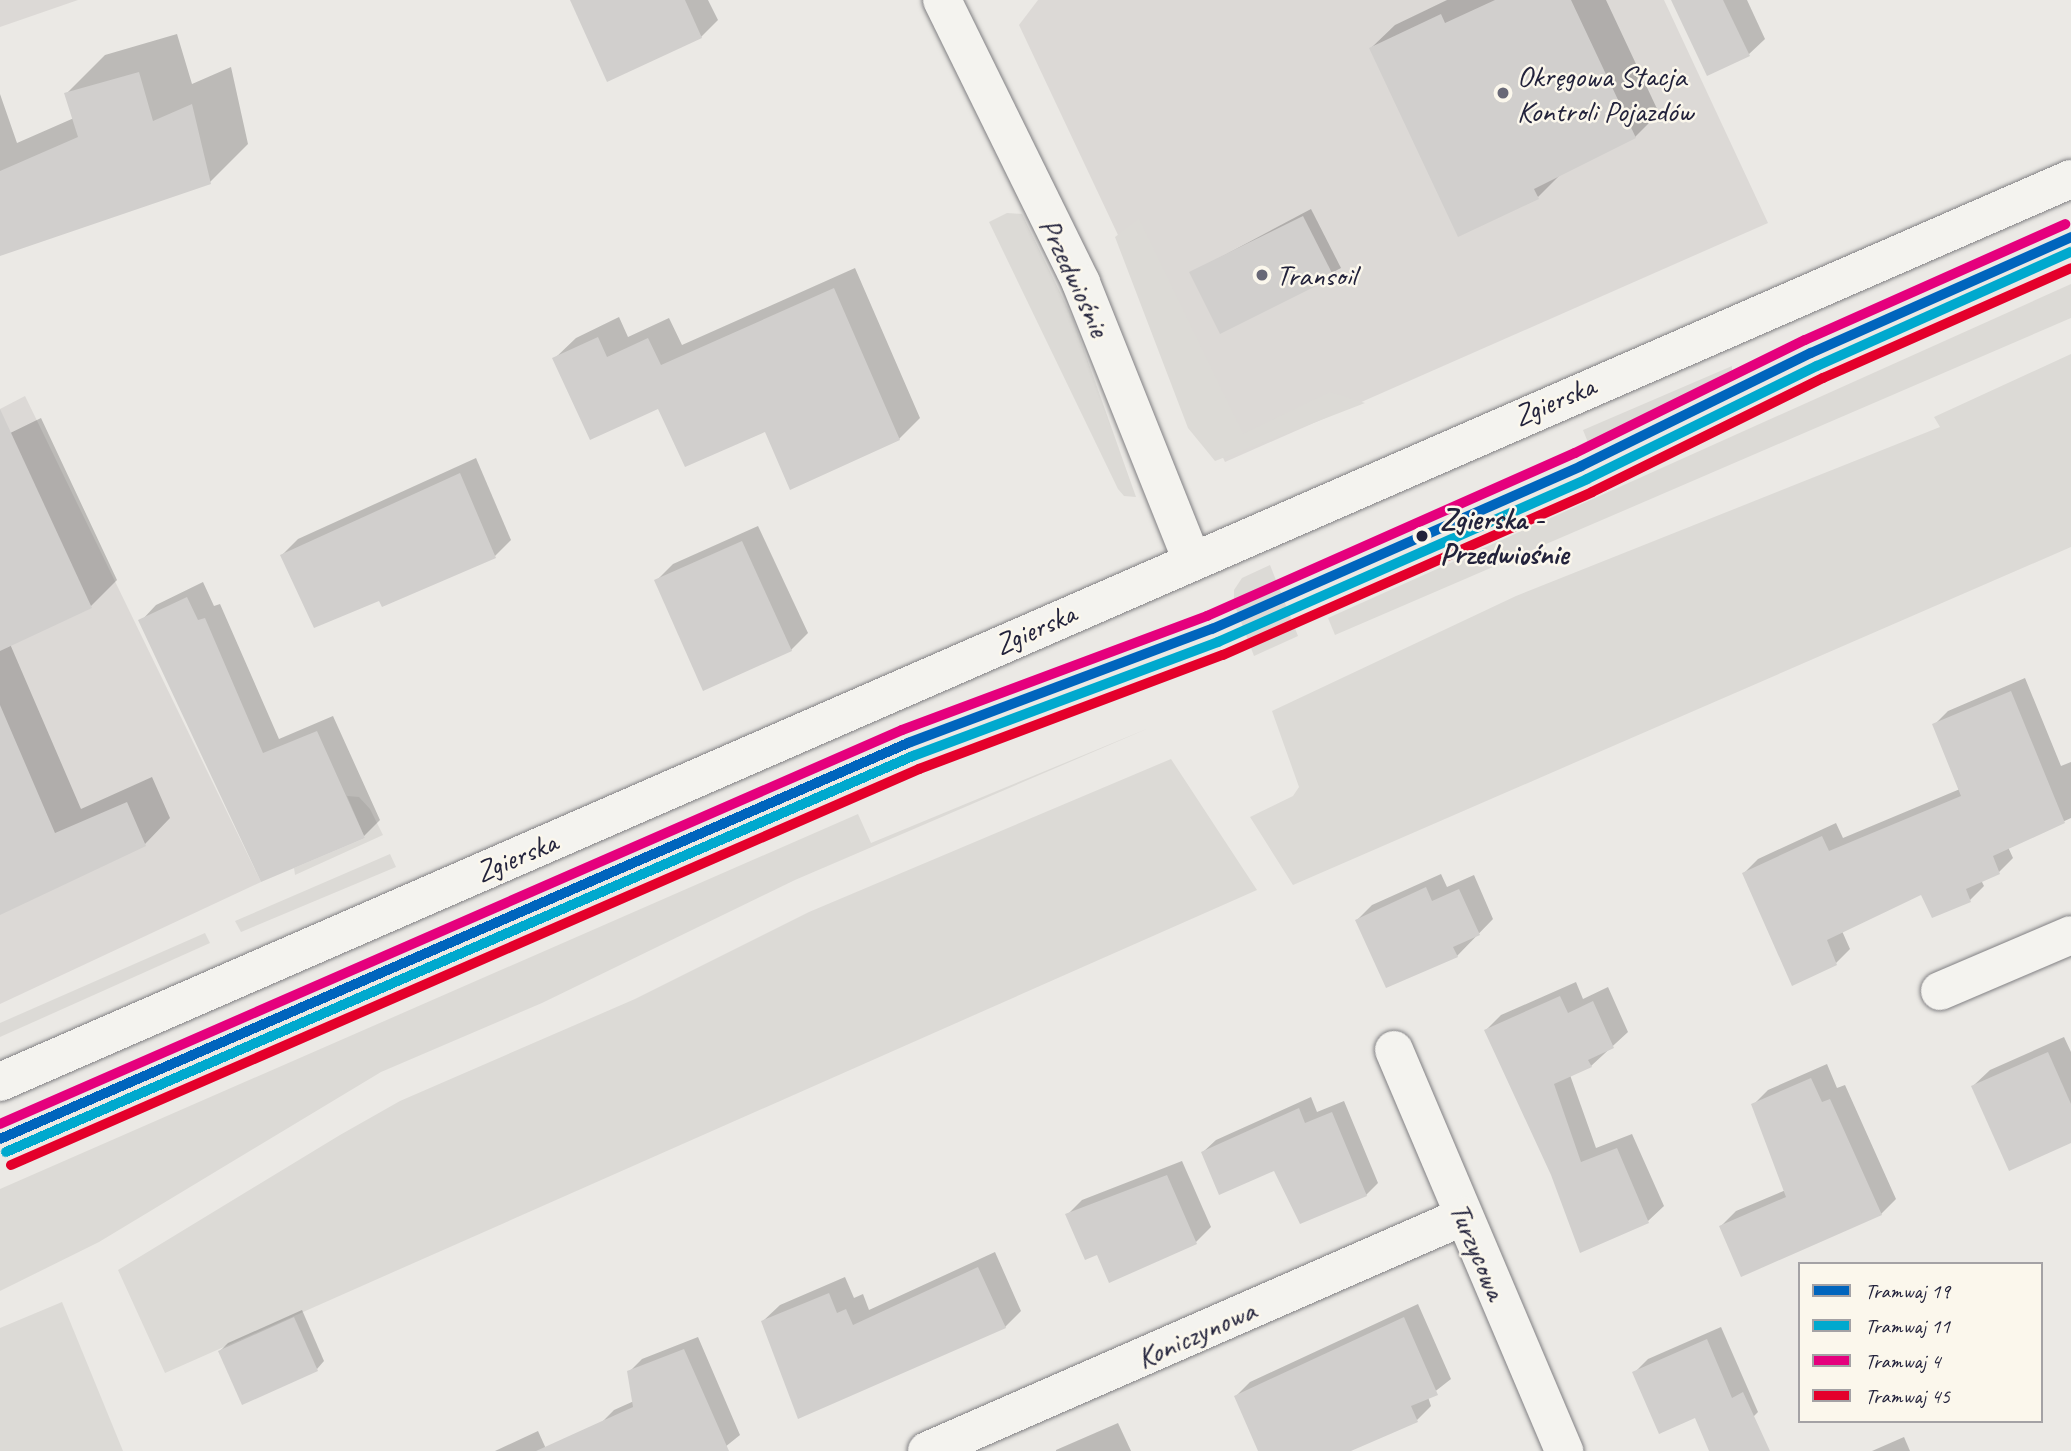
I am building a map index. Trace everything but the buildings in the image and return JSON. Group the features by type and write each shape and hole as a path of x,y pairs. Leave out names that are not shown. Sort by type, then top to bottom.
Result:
{"main road":[{"name":"Przedwiośnie","path":"942,0 1081,283 1192,560"},
{"name":"Zgierska","path":"0,1082 2071,179"},
{"path":"1940,991 2071,935"},
{"name":"Turzycowa","path":"1394,1050 1564,1451"},
{"name":"Koniczynowa","path":"927,1451 1464,1216"}],"shaded area":[{"path":"0,0 78,0 0,27"},
{"path":"1038,0 1664,0 1768,223 1225,462 1019,25"},
{"path":"1007,213 1022,214 1073,319 1136,497 1124,496 1118,489 989,222"},
{"path":"1139,219 1243,434 1330,392 1365,403 1215,461 1188,428 1115,237"},
{"path":"2071,284 2071,318 1335,635 1328,618"},
{"path":"2071,354 2071,547 1293,885 1250,817 1293,796 1299,787 1272,711 1516,596 1940,427 1934,417"},
{"path":"1732,366 1732,378 1591,450 1583,430"},
{"path":"25,396 261,882 0,1004 0,409"},
{"path":"1270,565 1298,636 1254,656 1234,603 1234,590 1242,578"},
{"path":"1149,728 795,880 542,1003 381,1072 99,1242 0,1291 0,1189 858,814 871,843"},
{"path":"1171,759 1257,890 165,1373 118,1270 400,1101 635,999 809,912"},
{"path":"347,796 359,797 370,809 383,835 295,875 294,868 365,838"},
{"path":"390,854 396,867 241,932 235,921"},
{"path":"205,933 210,943 0,1037 0,1023"},
{"path":"62,1302 123,1451 0,1451 0,1328"}],"tram line":[{"name":"4","path":"0,1124 902,730 1207,616 1575,453 1805,340 2065,224"},
{"name":"19","path":"0,1139 908,743 1212,629 1581,466 1811,353 2071,237"},
{"name":"11","path":"6,1152 913,756 1218,642 1587,479 1817,366 2071,252"},
{"name":"45","path":"11,1165 919,769 1223,655 1592,492 1823,378 2071,268"}],"place":[{"name":"Okręgowa Stacja Kontroli Pojazdów","path":"1503,93"},
{"name":"Transoil","path":"1262,275"},
{"name":"Zgierska - Przedwiośnie","path":"1422,536"}]}
